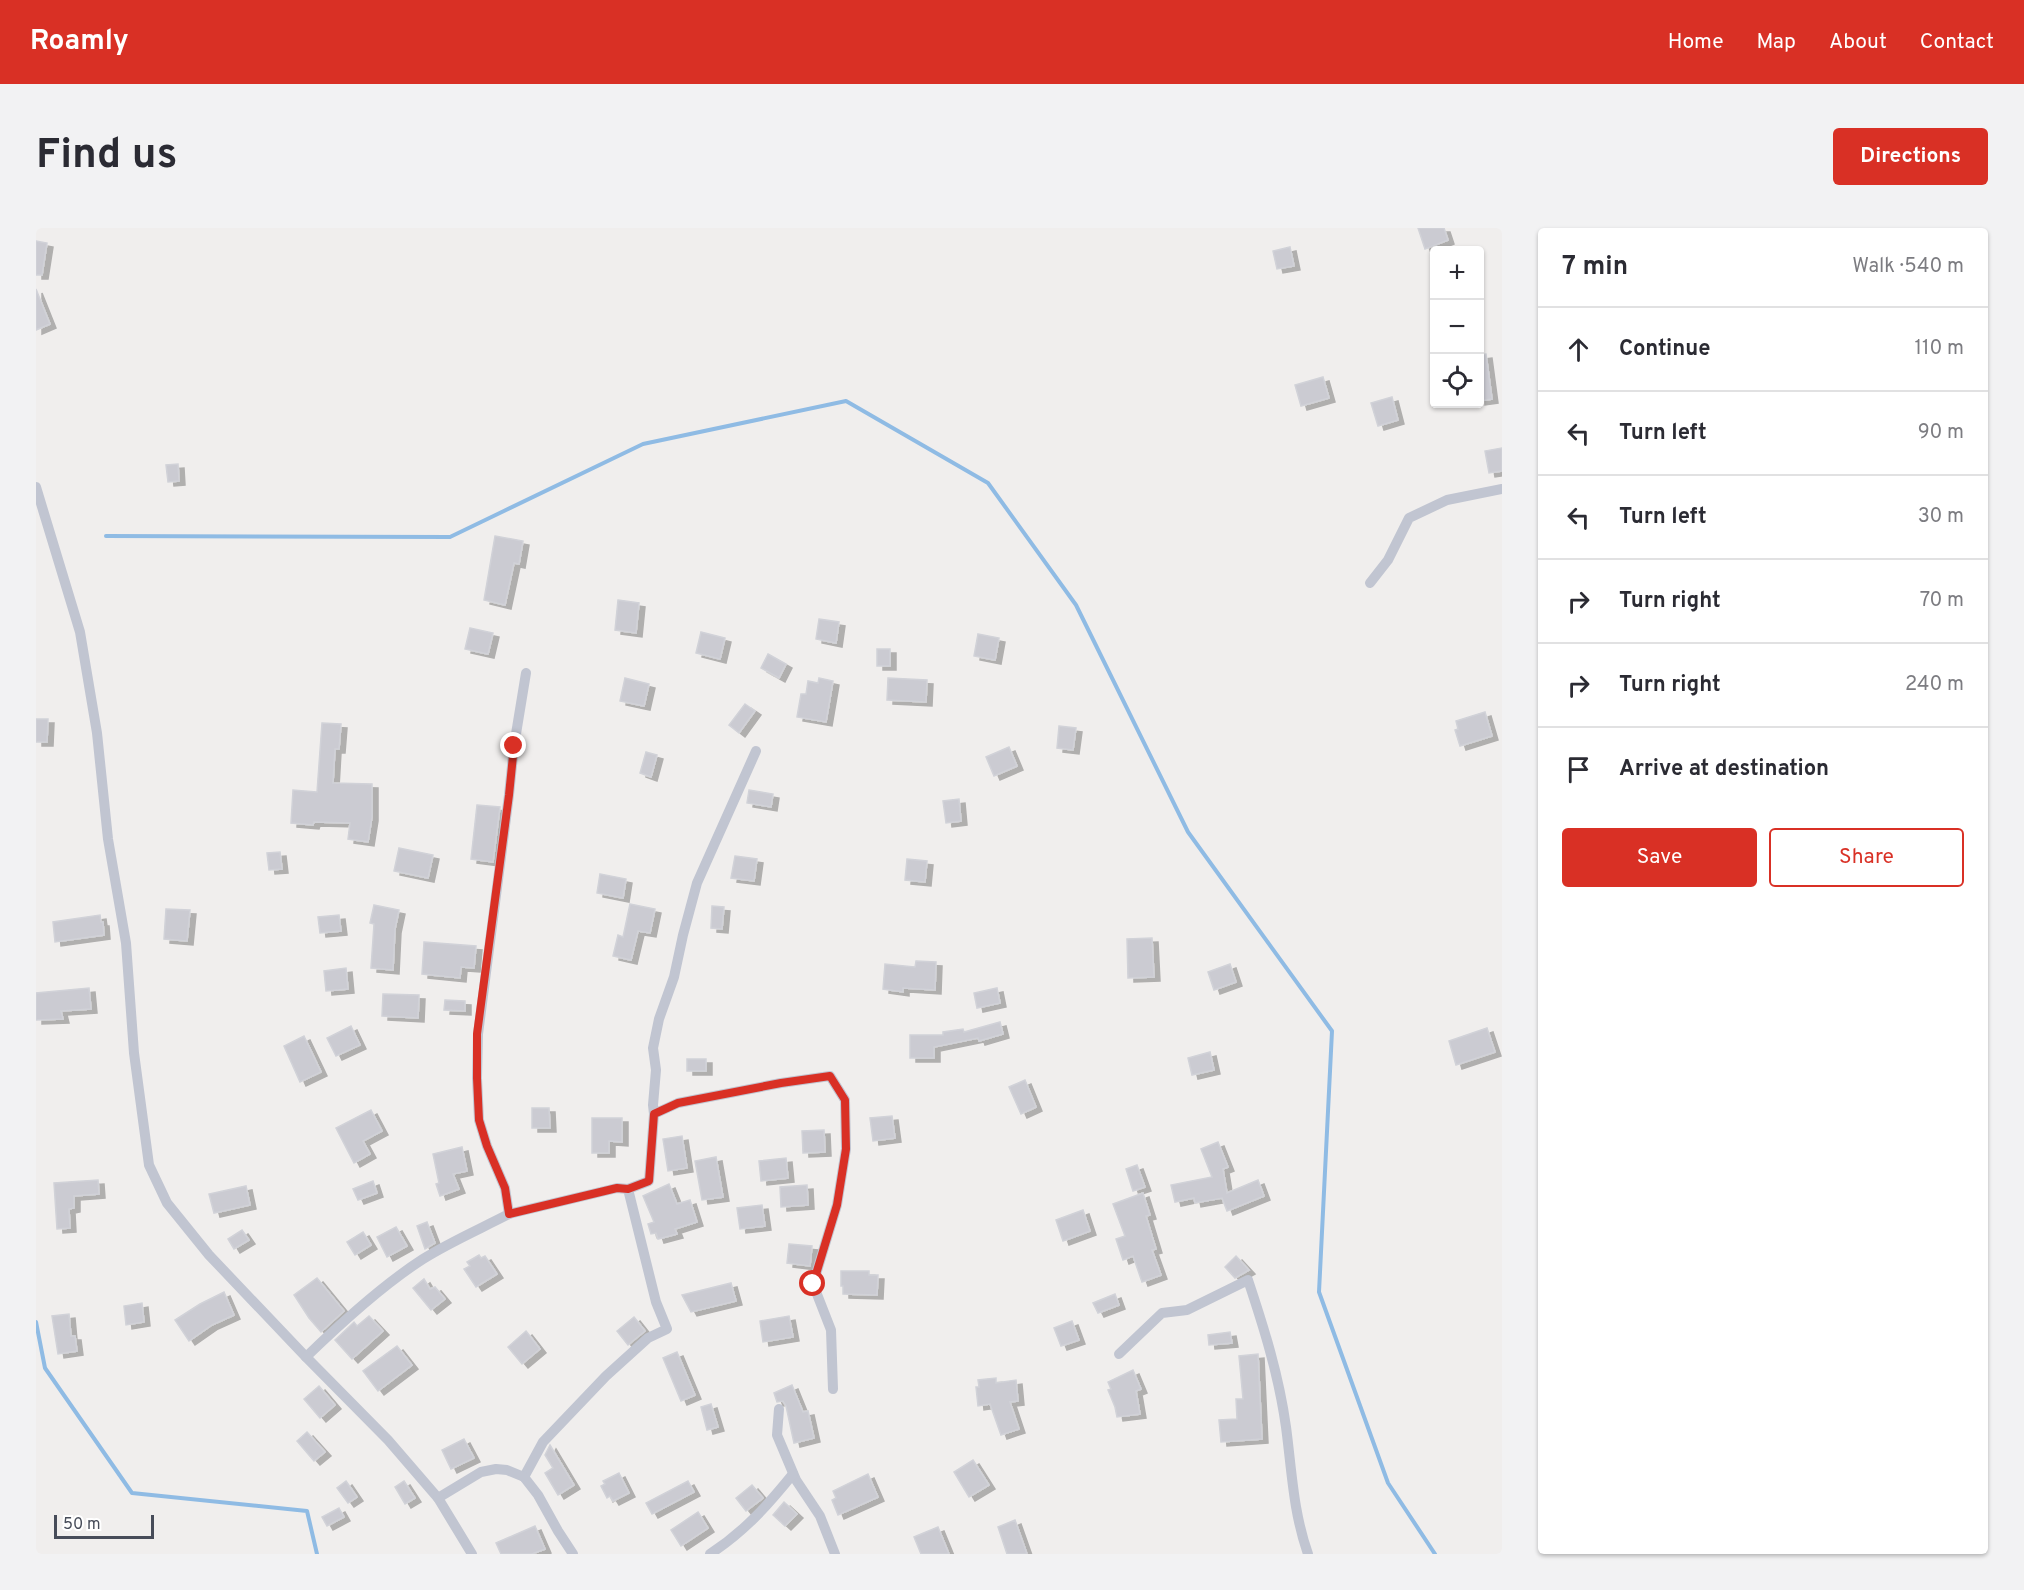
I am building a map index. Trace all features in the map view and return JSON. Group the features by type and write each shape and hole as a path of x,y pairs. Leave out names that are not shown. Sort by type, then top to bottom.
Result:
{"street":[{"path":"36,487 80,632 97,733 108,838 126,943 134,1053 149,1165 167,1203 209,1255 388,1440 438,1498 472,1554"},
{"path":"1370,583 1388,560 1409,519 1447,500 1502,489"},
{"path":"509,1214 505,1188 487,1146 479,1120 477,1034 514,746 526,673"},
{"path":"306,1357 334,1329 390,1282 424,1258 509,1214 617,1188 628,1189 649,1181 656,1070 653,1047 659,1019 674,976 697,883 756,751"},
{"path":"654,1114 678,1103 830,1076 845,1100 846,1149 837,1205 813,1284 831,1330 833,1389"},
{"path":"524,1477 543,1442 606,1376 648,1338 667,1329 656,1302 628,1189"},
{"path":"1119,1354 1162,1313 1187,1310 1248,1280 1272,1355 1286,1426 1292,1488 1308,1554"},
{"path":"779,1409 777,1435 793,1474 820,1516 835,1554"},
{"path":"438,1498 481,1472 496,1469 507,1470 524,1477 538,1495 573,1554"},
{"path":"711,1554 729,1542 762,1512 793,1474"}],"building":[{"path":"1418,228 1444,228 1448,240 1425,249"},
{"path":"36,241 47,243 42,275 36,275"},
{"path":"1290,247 1294,266 1277,269 1273,251"},
{"path":"36,289 50,324 36,330"},
{"path":"1484,354 1486,354 1492,399 1484,400"},
{"path":"1323,377 1329,398 1301,406 1295,385"},
{"path":"1392,397 1398,420 1378,426 1371,403"},
{"path":"1502,448 1502,471 1489,473 1485,451"},
{"path":"178,464 179,481 168,482 166,465"},
{"path":"495,536 523,541 519,564 514,563 505,605 484,600"},
{"path":"618,600 639,603 636,633 615,630"},
{"path":"819,619 839,622 836,643 816,639"},
{"path":"470,628 493,633 488,654 465,649"},
{"path":"701,632 725,638 720,659 696,653"},
{"path":"978,634 999,638 995,660 974,656"},
{"path":"877,649 890,649 890,666 877,666"},
{"path":"768,654 786,664 779,678 761,668"},
{"path":"625,678 649,684 644,706 620,701"},
{"path":"819,678 833,681 826,722 797,717 801,694 806,694 808,681 818,683"},
{"path":"888,678 927,680 926,702 887,700"},
{"path":"745,704 755,711 739,733 729,725"},
{"path":"1485,712 1492,736 1460,746 1455,730 1458,729 1456,721"},
{"path":"36,719 48,719 47,742 36,742"},
{"path":"322,723 341,724 339,749 335,749 333,783 372,784 372,817 368,842 348,839 350,823 314,822 313,825 291,823 293,790 317,792"},
{"path":"1059,726 1076,728 1073,750 1057,748"},
{"path":"1009,747 1017,766 994,776 986,757"},
{"path":"646,752 657,755 651,777 640,773"},
{"path":"749,790 773,794 771,807 747,803"},
{"path":"959,799 961,821 946,823 943,801"},
{"path":"477,805 500,807 493,862 471,859"},
{"path":"399,848 433,855 428,878 394,871"},
{"path":"280,852 282,869 269,870 267,853"},
{"path":"735,856 757,859 754,881 731,878"},
{"path":"907,859 927,861 925,882 905,880"},
{"path":"600,874 626,879 623,898 597,893"},
{"path":"630,904 655,909 650,933 638,931 631,960 613,956 618,935 623,937"},
{"path":"374,905 399,910 395,929 393,970 371,968 374,924 370,923"},
{"path":"712,906 724,907 722,929 711,928"},
{"path":"166,909 190,910 187,941 164,939"},
{"path":"100,915 104,935 55,942 53,922"},
{"path":"339,915 341,931 320,933 318,917"},
{"path":"1152,938 1154,977 1128,978 1127,939"},
{"path":"424,942 476,946 474,968 461,967 460,978 422,974"},
{"path":"916,961 936,962 935,990 903,988 903,992 883,989 885,964 915,967"},
{"path":"1230,964 1236,982 1214,990 1208,972"},
{"path":"346,968 348,989 326,991 324,971"},
{"path":"89,988 91,1009 61,1011 63,1019 36,1020 36,993"},
{"path":"997,988 1000,1003 977,1008 974,993"},
{"path":"383,994 419,995 418,1018 382,1016"},
{"path":"445,1000 465,1001 465,1011 444,1010"},
{"path":"1000,1022 1003,1034 979,1041 978,1038 934,1047 934,1058 910,1058 910,1035 943,1035 943,1032 963,1029 964,1032"},
{"path":"351,1026 360,1045 336,1056 327,1038"},
{"path":"1487,1028 1495,1052 1456,1065 1449,1041"},
{"path":"304,1036 321,1072 300,1082 284,1046"},
{"path":"1210,1052 1214,1070 1192,1075 1188,1058"},
{"path":"687,1059 706,1059 706,1071 687,1071"},
{"path":"1025,1080 1036,1107 1021,1114 1009,1087"},
{"path":"532,1108 549,1108 550,1128 532,1128"},
{"path":"371,1110 382,1131 363,1141 370,1154 354,1163 336,1128"},
{"path":"892,1116 895,1138 873,1141 870,1118"},
{"path":"592,1118 622,1118 622,1142 609,1141 609,1153 592,1153"},
{"path":"824,1130 825,1152 803,1153 802,1131"},
{"path":"682,1136 687,1168 668,1171 663,1139"},
{"path":"1218,1142 1228,1167 1223,1169 1227,1193 1258,1180 1264,1196 1227,1211 1222,1198 1195,1203 1194,1198 1175,1202 1171,1185 1212,1177 1201,1149"},
{"path":"462,1147 467,1171 453,1174 459,1189 440,1196 436,1184 439,1183 433,1154"},
{"path":"716,1157 723,1197 702,1200 695,1161"},
{"path":"786,1158 788,1178 761,1181 759,1161"},
{"path":"1137,1165 1145,1187 1133,1191 1126,1169"},
{"path":"98,1180 99,1194 74,1196 74,1208 69,1209 70,1228 57,1229 54,1183"},
{"path":"373,1181 377,1193 358,1200 353,1189"},
{"path":"669,1184 677,1204 690,1200 697,1222 675,1229 677,1234 658,1239 656,1233 651,1234 648,1224 654,1222 643,1196"},
{"path":"807,1185 808,1205 781,1207 780,1187"},
{"path":"246,1186 250,1205 214,1213 209,1194"},
{"path":"1143,1193 1150,1215 1146,1216 1156,1249 1152,1250 1161,1275 1142,1282 1133,1256 1123,1260 1116,1239 1125,1236 1113,1204"},
{"path":"762,1205 765,1226 740,1229 737,1208"},
{"path":"1083,1210 1090,1231 1063,1241 1056,1220"},
{"path":"427,1222 435,1243 425,1249 417,1226"},
{"path":"396,1227 407,1246 387,1257 377,1237"},
{"path":"242,1230 249,1240 234,1249 228,1239"},
{"path":"363,1232 371,1245 355,1255 347,1242"},
{"path":"789,1244 812,1246 810,1266 787,1263"},
{"path":"479,1255 481,1258 485,1256 497,1274 476,1287 464,1269 470,1266 467,1262"},
{"path":"1236,1256 1249,1270 1235,1278 1225,1267"},
{"path":"841,1271 869,1271 869,1275 878,1275 877,1295 843,1294"},
{"path":"317,1278 344,1311 321,1332 294,1295"},
{"path":"424,1279 430,1289 435,1287 445,1299 431,1310 413,1288"},
{"path":"731,1283 736,1301 691,1312 682,1295"},
{"path":"224,1292 234,1315 212,1325 189,1341 175,1320"},
{"path":"1115,1294 1119,1305 1098,1313 1093,1303"},
{"path":"142,1303 144,1322 126,1325 124,1306"},
{"path":"69,1314 71,1336 75,1336 77,1351 58,1354 52,1316"},
{"path":"369,1316 383,1331 352,1359 335,1340 354,1322 357,1326"},
{"path":"789,1316 793,1337 763,1342 760,1321"},
{"path":"634,1317 645,1331 628,1345 617,1331"},
{"path":"1072,1321 1079,1340 1061,1346 1054,1328"},
{"path":"526,1331 540,1349 522,1364 508,1347"},
{"path":"1230,1332 1232,1343 1209,1345 1208,1335"},
{"path":"397,1346 412,1365 378,1391 363,1371"},
{"path":"677,1352 695,1395 681,1401 663,1358"},
{"path":"1258,1354 1262,1439 1221,1442 1219,1420 1237,1419 1236,1399 1243,1399 1239,1356"},
{"path":"1133,1370 1141,1389 1136,1391 1140,1414 1117,1417 1108,1390 1111,1389 1108,1382"},
{"path":"996,1378 996,1383 1016,1380 1018,1401 1010,1402 1019,1429 1001,1435 990,1404 978,1406 976,1387 979,1387 978,1380"},
{"path":"792,1385 803,1412 808,1411 814,1438 794,1443 786,1406 783,1401 777,1402 774,1393"},
{"path":"319,1386 335,1405 320,1418 304,1399"},
{"path":"711,1404 718,1427 707,1430 701,1407"},
{"path":"307,1432 325,1452 314,1461 297,1441"},
{"path":"464,1439 474,1458 451,1469 442,1450"},
{"path":"550,1445 574,1485 558,1495 545,1473 553,1468 545,1455"},
{"path":"973,1460 989,1485 969,1497 954,1472"},
{"path":"619,1473 629,1493 613,1501 610,1496 607,1498 601,1486 605,1484 603,1481"},
{"path":"868,1474 878,1497 838,1515 832,1500 836,1498 833,1491"},
{"path":"346,1481 357,1497 348,1503 337,1488"},
{"path":"404,1481 415,1498 405,1504 395,1487"},
{"path":"688,1481 694,1492 652,1514 646,1503"},
{"path":"752,1485 763,1498 746,1511 736,1498"},
{"path":"784,1502 797,1514 785,1526 773,1515"},
{"path":"339,1508 344,1517 327,1526 322,1517"},
{"path":"698,1512 708,1528 681,1546 671,1530"},
{"path":"1015,1520 1027,1554 1007,1554 998,1527"},
{"path":"535,1526 545,1549 532,1554 501,1554 496,1543"},
{"path":"938,1527 949,1554 921,1554 914,1537"}],"waterway":[{"path":"106,536 450,537 643,444 846,401 988,483 1076,605 1188,832 1332,1031 1319,1292 1388,1483 1435,1554"},
{"path":"36,1322 45,1368 132,1493 307,1511 317,1554"}],"route":[{"path":"514,746 477,1034 479,1120 487,1146 505,1188 509,1214 617,1188 628,1189 649,1181 654,1114 678,1103 830,1076 845,1100 846,1149 837,1205 813,1284"}]}
